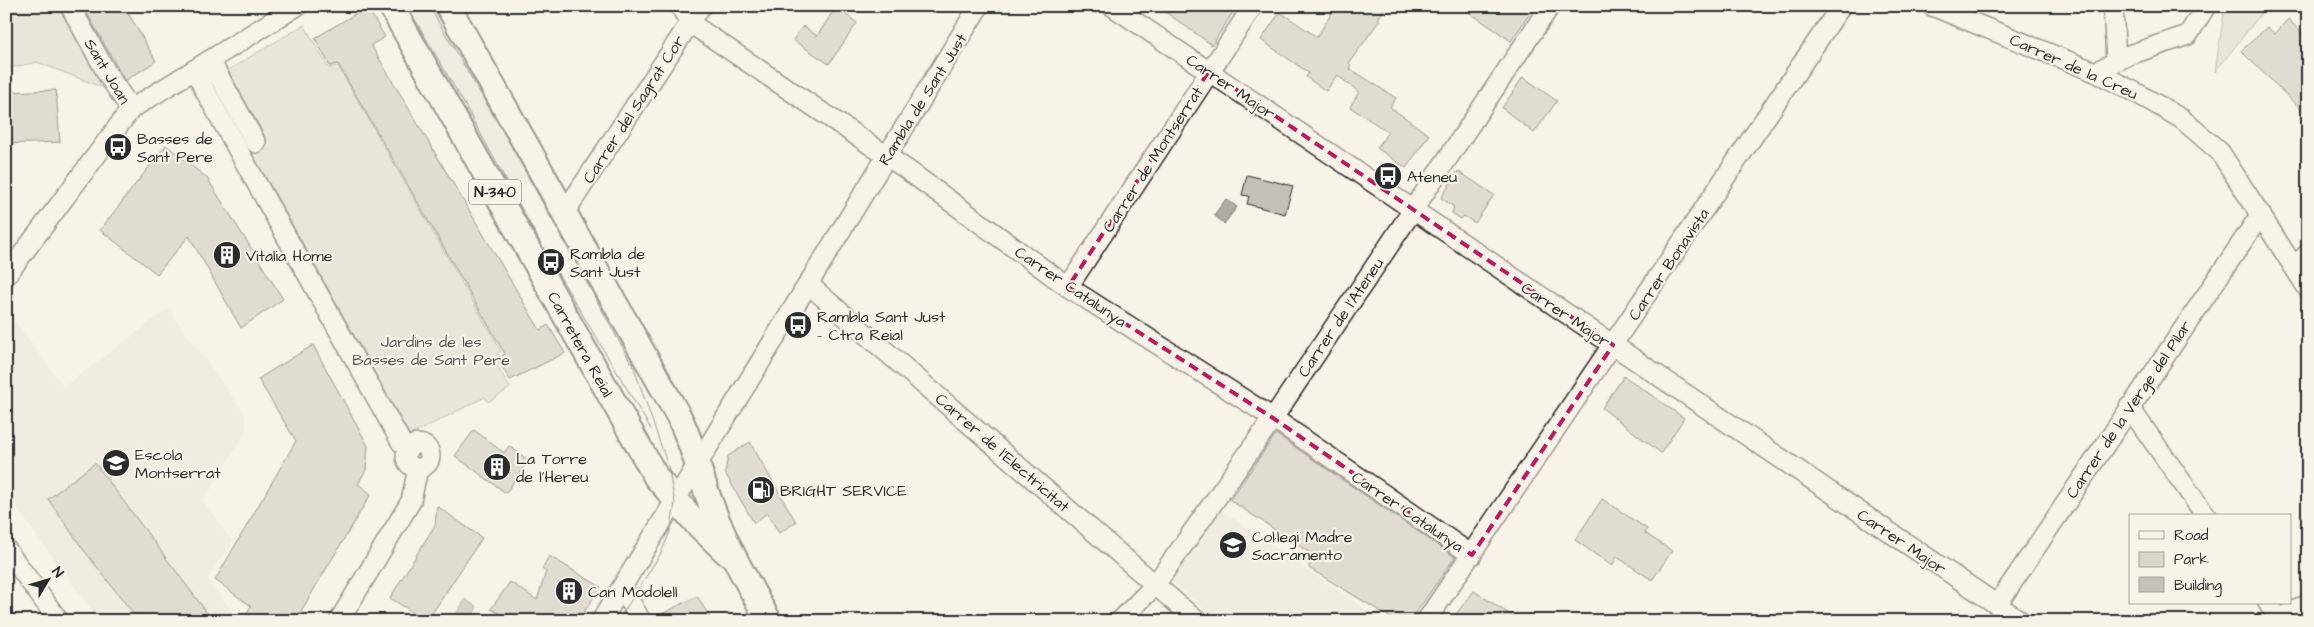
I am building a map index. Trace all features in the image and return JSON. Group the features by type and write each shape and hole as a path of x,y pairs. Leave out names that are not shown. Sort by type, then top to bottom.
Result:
{"main road":[{"name":"Carretera Reial","path":"390,6 656,477 735,560"},
{"name":"Carretera Reial","path":"448,6 679,417 690,439 711,506 735,560 769,621"}],"street":[{"name":"Sant Joan","path":"70,6 109,77 131,109"},
{"path":"6,276 131,109 297,6"},
{"name":"Carrer Catalunya","path":"680,6 690,23 887,156 1068,287 1272,418 1472,555"},
{"name":"Carrer del Sagrat Cor","path":"565,212 701,6"},
{"name":"Rambla de Sant Just","path":"601,621 979,6"},
{"name":"Carrer Major","path":"1112,6 2021,621"},
{"name":"Carrer de Montserrat","path":"1068,287 1253,6"},
{"name":"Carrer de l'Ateneu","path":"1120,621 1155,585 1272,418 1550,6"},
{"name":"Carrer Bonavista","path":"1426,621 1842,6"},
{"name":"Carrer de la Creu","path":"1932,6 2095,72 2182,119 2220,152 2308,289"},
{"path":"2113,6 2116,61"},
{"path":"2095,72 2116,61 2188,35 2206,6"},
{"path":"202,65 256,143"},
{"path":"202,65 208,97 400,442 408,448 407,461 412,466 418,468 411,501 339,621"},
{"name":"Carrer de la Verge del Pilar","path":"1997,605 2261,214"},
{"path":"2295,267 2308,253"},
{"name":"Carrer de l'Electricitat","path":"808,284 1197,621"},
{"path":"2129,407 2205,514"},
{"path":"6,549 59,621"},
{"path":"622,586 641,621"},
{"path":"2269,604 2277,616 2285,616 2308,604"}],"highlighted area":[{"path":"1209,71 1613,345 1472,555 1273,418 1068,287"}],"shaded area":[{"path":"402,6 436,6 533,179 507,194"},
{"path":"1226,199 1237,207 1224,224 1214,215"},
{"name":"Escola Montserrat","path":"168,309 245,414 246,432 203,501 232,541 208,579 239,621 100,621 6,494 6,333 14,320 64,387"},
{"name":"Col·legi Madre Sacramento","path":"1222,511 1382,621 1218,621 1169,579"},
{"path":"465,599 477,607 470,621 452,621"}],"green space":[{"path":"6,6 60,6 107,89 37,62 6,69"},
{"path":"2225,6 2267,6 2215,72"},
{"name":"Jardins de les Basses de Sant Pere","path":"304,25 329,68 338,66 501,351 493,359 510,388 488,402 485,397 410,435 250,152 267,140 228,70"},
{"path":"6,605 19,621 6,621"}],"building":[{"path":"83,6 124,6 156,61 125,81"},
{"path":"1157,6 1237,6 1212,45"},
{"path":"1336,6 1386,6 1378,19 1380,20 1349,63 1351,65 1349,68 1396,98 1390,107 1429,135 1406,168 1377,148 1388,132 1350,107 1359,92 1337,75 1326,91 1306,77 1309,73 1261,40 1280,12 1317,37"},
{"path":"1460,6 1535,6 1511,41"},
{"path":"367,7 385,37 371,45 540,330 548,325 565,353 510,380 497,359 505,354 338,64 330,66 315,38"},
{"path":"836,7 857,23 829,64 793,40 803,26 817,36"},
{"path":"2288,19 2308,39 2308,116 2241,51 2267,27 2275,34"},
{"path":"1523,77 1557,101 1534,133 1502,108"},
{"path":"56,90 60,142 6,144 6,92"},
{"name":"Vitalia Home","path":"166,145 207,178 283,299 241,328 189,236 157,274 100,230"},
{"path":"1458,171 1494,195 1475,223 1464,216 1461,219 1452,213 1454,207 1441,198"},
{"path":"1247,175 1293,186 1285,214 1247,204 1249,196 1242,195"},
{"path":"313,345 368,446 366,470 358,484 371,494 295,621 243,621 251,606 215,580 296,441 258,379"},
{"path":"1624,376 1684,418 1661,453 1602,408"},
{"name":"La Torre de l'Hereu","path":"474,430 504,453 509,446 528,460 506,493 455,456"},
{"path":"1276,434 1455,557 1410,621 1396,621 1309,568 1310,553 1230,500"},
{"path":"750,442 796,522 779,533 767,513 754,523 725,473 728,456"},
{"path":"95,463 213,621 139,621 83,549 48,499"},
{"path":"1602,499 1647,529 1645,533 1672,551 1652,580 1617,557 1612,566 1575,540"},
{"path":"437,506 482,538 427,621 390,598 435,525"},
{"name":"Can Modolell","path":"549,556 601,587 578,621 514,621 491,609 510,582 537,600 546,572 542,569"},
{"path":"1474,591 1520,621 1466,621 1456,614"},
{"path":"697,596 712,621 652,621 652,619"}],"tram line":[{"path":"407,6 462,100 551,262 651,429"},
{"path":"429,6 509,142 634,368 668,466 675,503 670,532 661,553 618,621"}],"place":[{"name":"Basses de Sant Pere","path":"118,147"},
{"name":"Ateneu","path":"1388,176"},
{"name":"Vitalia Home","path":"227,255"},
{"name":"Rambla de Sant Just","path":"551,262"},
{"name":"Rambla Sant Just - Ctra Reial","path":"798,325"},
{"name":"Escola Montserrat","path":"116,463"},
{"name":"La Torre de l'Hereu","path":"497,467"},
{"name":"BRIGHT SERVICE","path":"761,490"},
{"name":"Col·legi Madre Sacramento","path":"1233,545"},
{"name":"Can Modolell","path":"569,591"}]}
